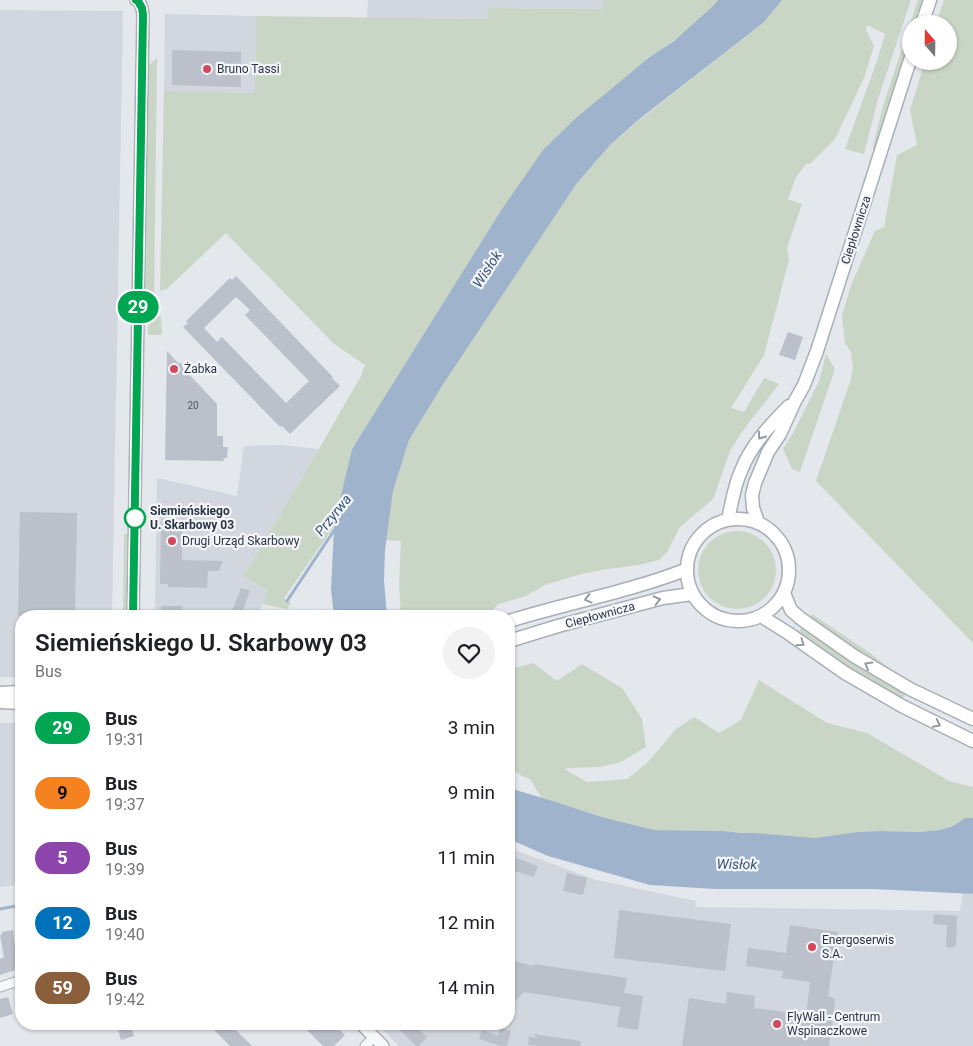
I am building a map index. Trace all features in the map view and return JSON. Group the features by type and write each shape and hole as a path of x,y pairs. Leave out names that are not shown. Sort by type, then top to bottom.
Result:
{"main road":[{"path":"925,15 930,0"},
{"name":"Ciepłownicza","path":"758,522 753,508 752,495 755,483 768,452 780,434 804,385 819,344 907,70"},
{"name":"Ciepłownicza","path":"728,519 740,472 748,455 770,424 795,401"},
{"path":"728,519 748,519 758,522 777,536 788,558 789,575 784,593 770,610 760,616 745,620 730,620 714,616 692,594 686,578 687,556 693,543 702,532 714,524 728,519"},
{"name":"Ciepłownicza","path":"515,619 658,580 685,570"},
{"path":"784,593 791,610 854,656 910,689 973,719"},
{"name":"Ciepłownicza","path":"515,639 663,598 692,594"},
{"path":"760,616 845,673 902,706 973,741"},
{"path":"0,692 15,692"},
{"path":"0,702 15,703"}],"street":[{"path":"133,610 143,35 143,15 139,0"},
{"path":"0,987 15,982"},
{"path":"367,1030 383,1046"},
{"path":"365,1046 374,1037"}],"shaded area":[{"path":"368,0 603,0 603,9 488,8 487,19 367,18"},
{"path":"0,10 123,11 112,610 15,610 15,677 0,677"},
{"path":"165,14 256,16 255,93 164,91"},
{"path":"281,445 319,449 243,576 267,592 260,610 155,610 157,478 237,496 244,446"},
{"path":"0,723 15,723 15,885 0,887"},
{"path":"515,850 596,880 696,901 695,907 960,911 963,894 973,894 973,1046 399,1046 383,1030 515,1030"}],"green space":[{"path":"603,0 718,0 695,23 651,56 500,212 352,449 335,525 284,598 291,603 287,609 262,604 267,591 243,576 319,449 361,376 365,365 333,343 226,233 167,289 160,291 164,91 255,93 256,16 487,19 488,8 603,9"},
{"path":"782,0 911,0 906,15 902,15 902,27 878,99 864,154 845,149 885,34 867,25 866,30 874,46 864,78 835,139 810,164 807,163 796,177 788,199 802,204 787,248 789,260 764,355 731,408 744,412 764,378 779,384 741,433 730,451 713,499 680,527 667,552 659,560 581,574 545,585 526,596 499,604 492,610 401,610 399,584 401,541 386,540 393,491 409,440 442,386 577,183 611,144 763,23"},
{"path":"918,0 923,0 918,15 913,15"},
{"path":"944,0 973,0 973,643 816,481 851,379 853,366 851,352 845,343 842,316 851,285 875,231 884,227 897,155 917,145 910,110 922,70 958,70 958,15 939,15"},
{"path":"902,48 902,65 874,153 873,146 883,106"},
{"path":"157,58 154,300 152,299 152,293 146,293 149,65"},
{"path":"161,316 162,334 149,335 149,321 154,317"},
{"path":"826,354 835,369 800,472 792,469 783,449 819,381"},
{"path":"737,531 752,534 765,542 773,555 776,570 773,585 765,598 752,606 737,609 722,606 709,598 701,585 698,570 701,555 709,542 722,534"},
{"path":"124,534 127,534 126,610 123,610"},
{"path":"812,614 870,653 895,673 853,649 809,619"},
{"path":"802,627 840,653 906,693 902,699 851,670 798,633"},
{"path":"533,663 557,681 582,664 622,688 642,719 646,747 621,762 600,767 567,768 566,770 587,782 627,779 648,762 676,729 694,717 719,733 741,720 759,680 827,723 867,733 949,781 973,787 973,818 965,818 953,826 940,830 857,832 815,838 724,831 654,830 602,817 541,797 530,779 515,771 515,668"}],"water":[{"name":"Wisłok","path":"718,0 782,0 763,23 642,117 611,144 577,183 442,386 409,440 393,491 385,550 384,581 386,610 333,610 331,589 334,529 352,449 500,212 543,150 576,118 651,56 674,41"},
{"name":"Wisłok","path":"515,790 602,817 654,830 724,831 815,838 857,832 940,830 953,826 965,818 973,818 973,894 874,889 716,889 650,885 548,856 515,842"}],"building":[{"name":"Bruno Tassi","path":"172,50 241,52 241,87 172,85"},
{"path":"236,276 340,386 290,434 282,426 280,427 183,327 188,323 186,321 230,278 232,280","holes":["236,297 250,310 245,315 309,381 286,403 222,337 217,342 204,328"]},
{"path":"788,332 803,337 795,360 779,355"},
{"path":"167,351 178,363 182,363 182,367 217,404 217,436 223,436 223,447 228,447 227,458 223,458 224,461 165,460"},
{"path":"20,512 77,513 75,610 18,610"},
{"name":"Drugi Urząd Skarbowy","path":"161,522 182,522 182,560 223,561 219,571 208,571 207,588 168,587 168,584 160,584"},
{"path":"241,588 250,591 243,610 232,610"},
{"path":"161,606 182,606 182,610 161,610"},
{"path":"515,857 538,866 534,877 515,871"},
{"path":"567,873 587,878 583,895 563,891"},
{"path":"619,910 731,924 725,971 614,958"},
{"path":"934,914 957,916 956,945 952,948 946,947 947,925 933,924"},
{"path":"790,925 838,932 828,996 835,999 829,1046 682,1046 689,998 726,1004 727,992 755,996 754,1008 806,1015 810,982 782,978 783,971 746,966 748,948 786,953"},
{"path":"13,930 15,970 0,975 0,959 4,957 0,935 2,935 2,932"},
{"path":"515,961 533,966 534,964 627,978 624,993 643,996 638,1030 617,1027 620,1007 524,992 515,1002"},
{"path":"8,997 13,1014 0,1018 0,999"},
{"path":"118,1030 132,1030 134,1036 121,1040"},
{"path":"214,1030 236,1030 252,1046 230,1046"},
{"path":"307,1030 340,1030 345,1035 334,1046 323,1046"},
{"path":"400,1030 419,1030 427,1037 419,1046 416,1046"},
{"path":"482,1030 498,1036 500,1030 511,1031 507,1046 479,1039"},
{"path":"533,1034 581,1041 580,1046 528,1045 529,1036 538,1039"}],"waterway":[{"name":"Przyrwa","path":"287,601 337,526"},
{"name":"Przyrwa","path":"0,909 15,906"}],"bus line":[{"name":"29","path":"133,610 143,15 142,8 136,0"}],"place":[{"name":"Bruno Tassi","path":"207,69"},
{"name":"Żabka","path":"174,369"},
{"name":"Siemieńskiego U. Skarbowy 03","path":"135,518"},
{"name":"Drugi Urząd Skarbowy","path":"172,541"},
{"name":"Energoserwis S.A.","path":"812,947"},
{"name":"FlyWall - Centrum Wspinaczkowe","path":"777,1024"}]}
